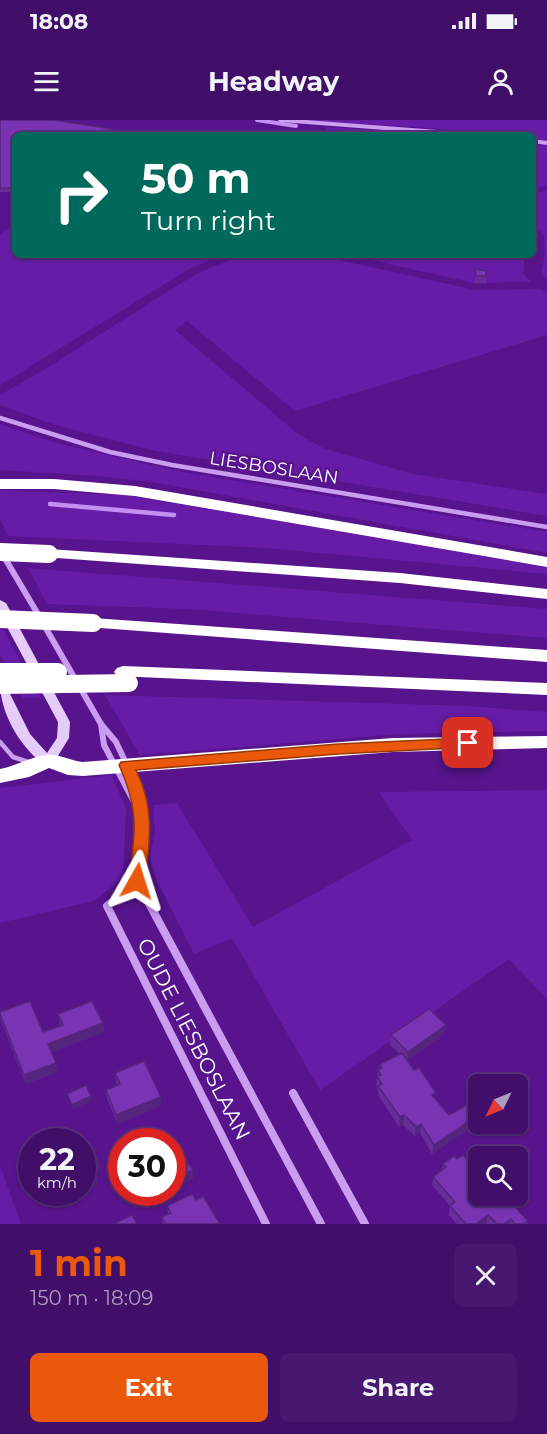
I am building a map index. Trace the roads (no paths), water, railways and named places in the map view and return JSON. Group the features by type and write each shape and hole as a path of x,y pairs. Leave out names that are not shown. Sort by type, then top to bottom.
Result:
{"highway":[{"path":"4,482 80,486 163,495 547,562"},
{"path":"0,551 400,578 547,594"},
{"path":"0,619 93,623 547,657"},
{"path":"0,672 547,697"},
{"path":"0,686 126,678 547,689"},
{"path":"0,776 48,761 68,768 382,746 547,742"}],"main road":[{"path":"0,603 64,722 63,738 48,761 36,750 21,727 0,686"}],"street":[{"path":"280,120 438,132"},
{"name":"LIESBOSLAAN","path":"0,418 110,452 172,465 547,527"},
{"path":"0,551 101,724 116,742 120,766 140,813 143,826 137,881"},
{"path":"101,724 104,745 139,791 140,813"},
{"name":"OUDE LIESBOSLAAN","path":"266,1224 107,906 137,881 321,1224"},
{"path":"293,1093 365,1224"}],"lane":[{"path":"0,742 13,757 23,762 48,761"}],"waterway":[{"path":"257,120 296,126"},
{"path":"50,504 174,515"}]}
